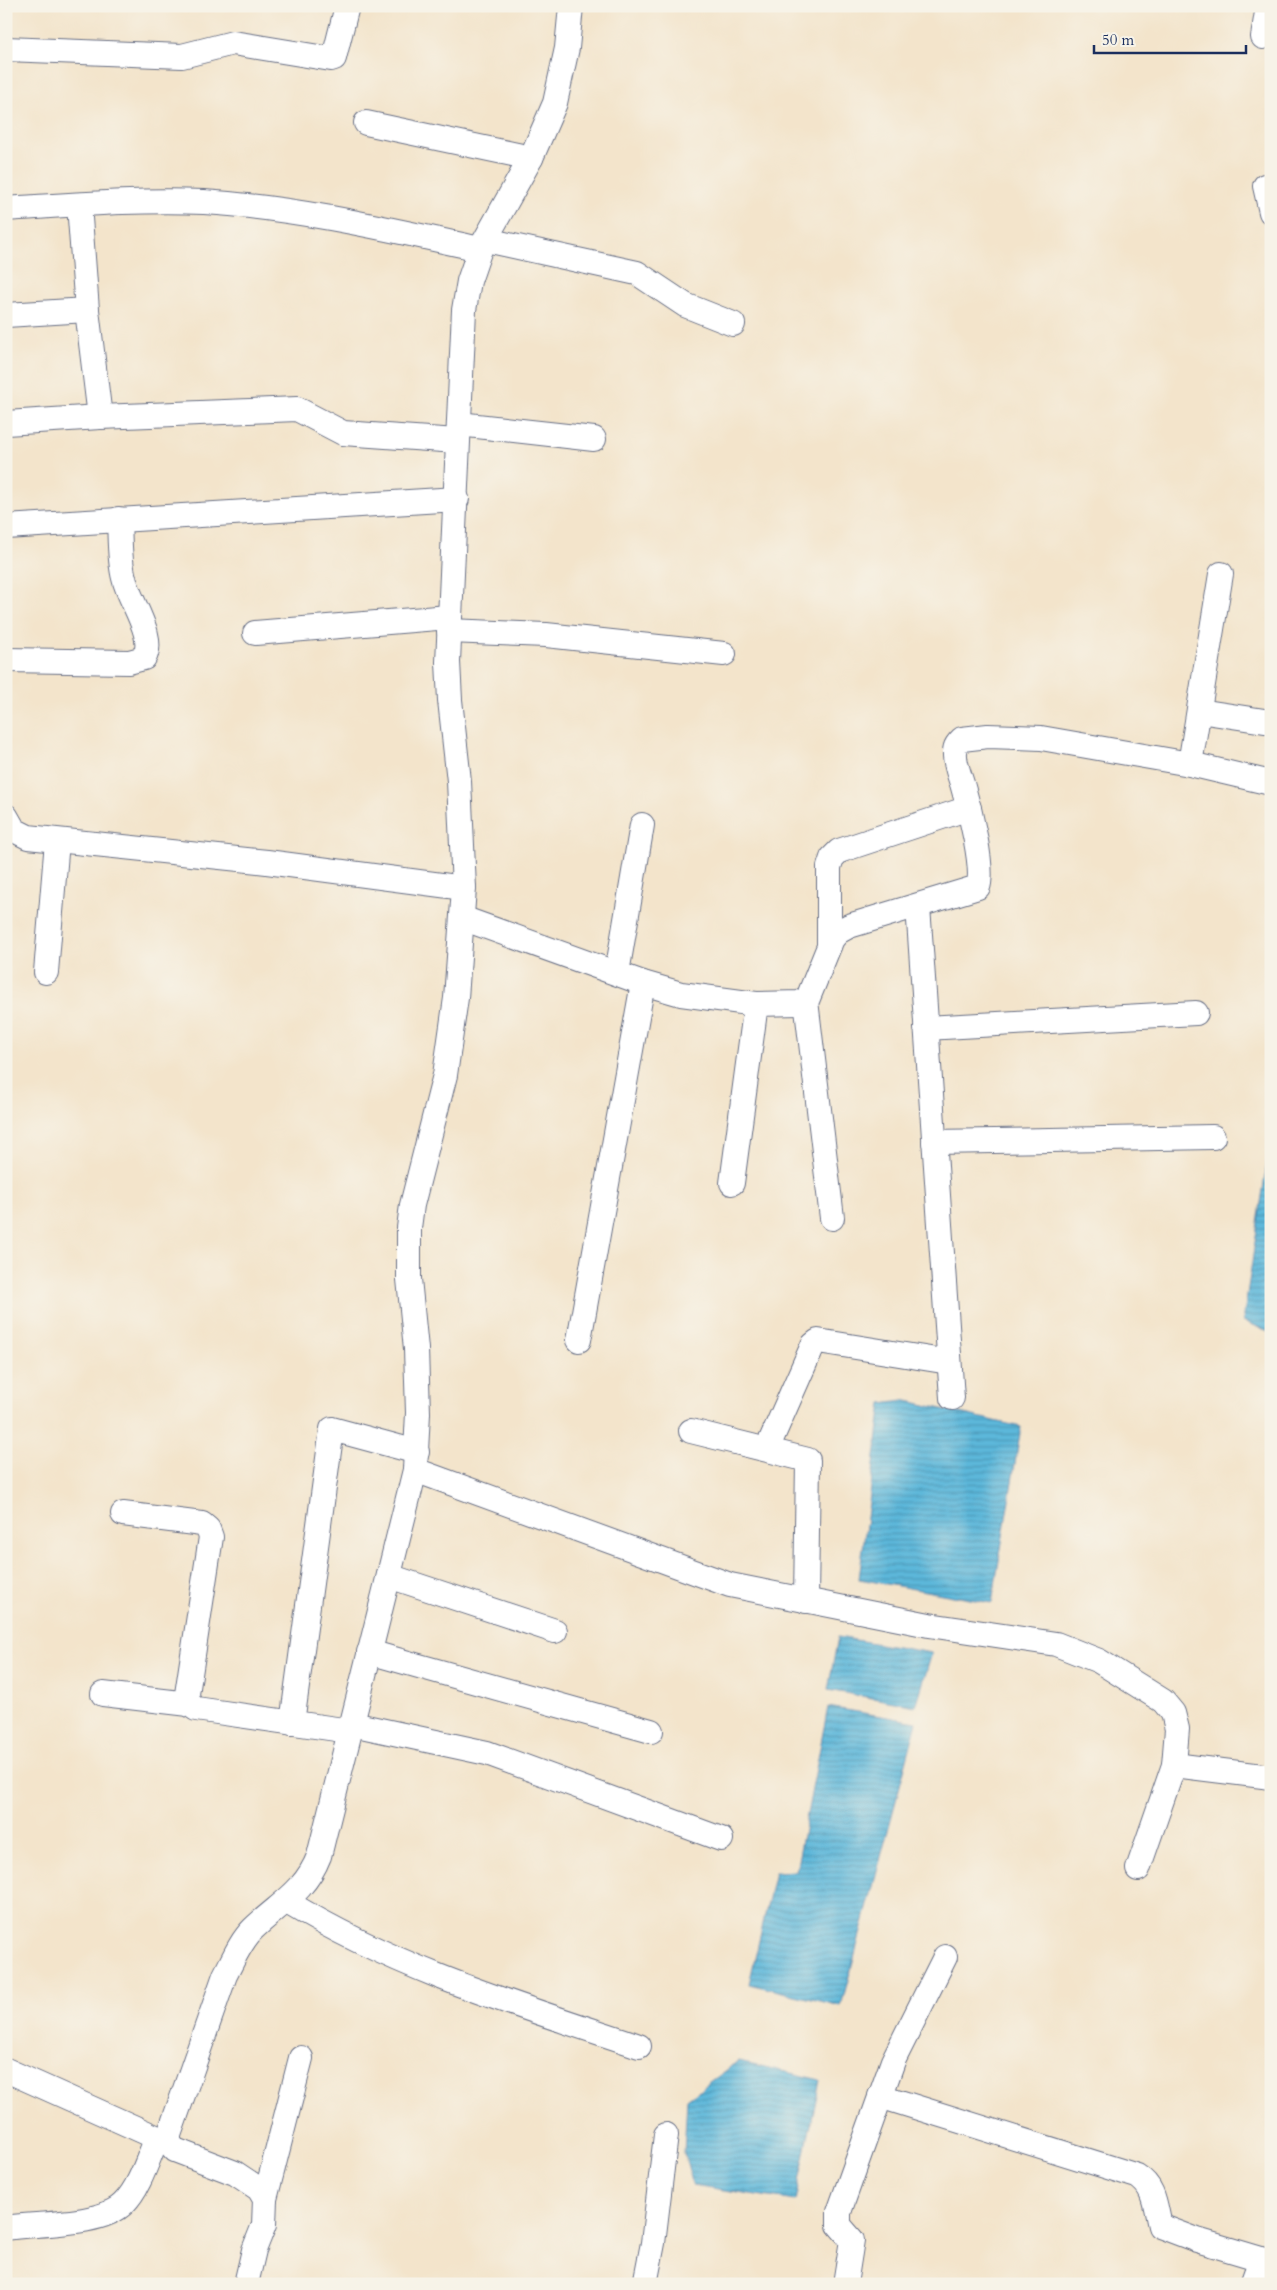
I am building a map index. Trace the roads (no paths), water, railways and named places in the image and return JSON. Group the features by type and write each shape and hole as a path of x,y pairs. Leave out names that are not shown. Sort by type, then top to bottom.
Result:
{"street":[{"path":"6,49 182,56 233,43 331,59 337,50 347,6"},
{"path":"6,2228 76,2221 115,2210 125,2202 170,2130 229,1967 237,1951 252,1930 287,1902 312,1874 319,1856 416,1461 417,1377 409,1279 409,1228 412,1205 445,1075 456,998 464,888 459,781 450,700 449,624 457,499 464,310 469,280 483,245 531,158 560,86 571,6"},
{"path":"1263,37 1268,6"},
{"path":"366,123 531,158"},
{"path":"1265,186 1271,212"},
{"path":"6,209 202,202 270,208 343,218 637,273 685,305 733,324"},
{"path":"78,205 87,310 100,417"},
{"path":"6,315 87,310"},
{"path":"6,423 297,409 343,433 458,433 594,439"},
{"path":"6,527 457,499"},
{"path":"6,660 129,662 144,658 147,652 148,637 124,578 118,520"},
{"path":"1190,764 1221,574"},
{"path":"255,633 449,624 724,654"},
{"path":"1198,711 1271,722"},
{"path":"832,1218 806,1001 829,946 838,932 849,926 978,887 980,874 969,808 955,752 958,743 967,737 1040,738 1190,764 1271,783"},
{"path":"829,946 829,867 832,858 839,851 969,808"},
{"path":"617,974 642,825"},
{"path":"9,831 28,837 57,841 266,862 464,888"},
{"path":"46,972 57,841"},
{"path":"918,906 952,1398"},
{"path":"462,918 643,983 697,997 756,1004 806,1001"},
{"path":"580,1340 643,983"},
{"path":"732,1183 756,1004"},
{"path":"926,1028 1196,1013"},
{"path":"934,1142 1213,1137"},
{"path":"767,1449 813,1345 818,1342 950,1362"},
{"path":"292,1723 332,1429 710,1579 806,1601 929,1625 1056,1644 1099,1660 1163,1701 1173,1714 1177,1729 1174,1765 1138,1869"},
{"path":"691,1431 808,1460 806,1601"},
{"path":"123,1514 202,1524 208,1528 211,1537 187,1694 188,1704"},
{"path":"388,1576 555,1631"},
{"path":"369,1652 650,1732"},
{"path":"103,1694 188,1704 196,1709 292,1723 351,1728 487,1753 721,1840"},
{"path":"1174,1765 1271,1777"},
{"path":"287,1902 337,1932 431,1975 639,2046"},
{"path":"845,2284 852,2240 839,2225 839,2212 893,2061 945,1957"},
{"path":"246,2284 254,2250 264,2225 265,2199 302,2058"},
{"path":"6,2070 163,2141 175,2150 243,2177 259,2189 265,2199"},
{"path":"880,2096 1136,2176 1146,2182 1152,2190 1160,2226 1197,2240 1266,2260 1252,2284"},
{"path":"645,2284 653,2243 666,2136"}],"water":[{"path":"1271,1137 1271,1332 1243,1321"},
{"path":"903,1400 1021,1427 992,1603 859,1579 882,1403"},
{"path":"838,1637 932,1653 916,1706 828,1690"},
{"path":"828,1707 917,1722 841,2006 749,1984 775,1872 796,1871"},
{"path":"739,2061 820,2080 795,2201 693,2185 684,2153 687,2099"}]}
